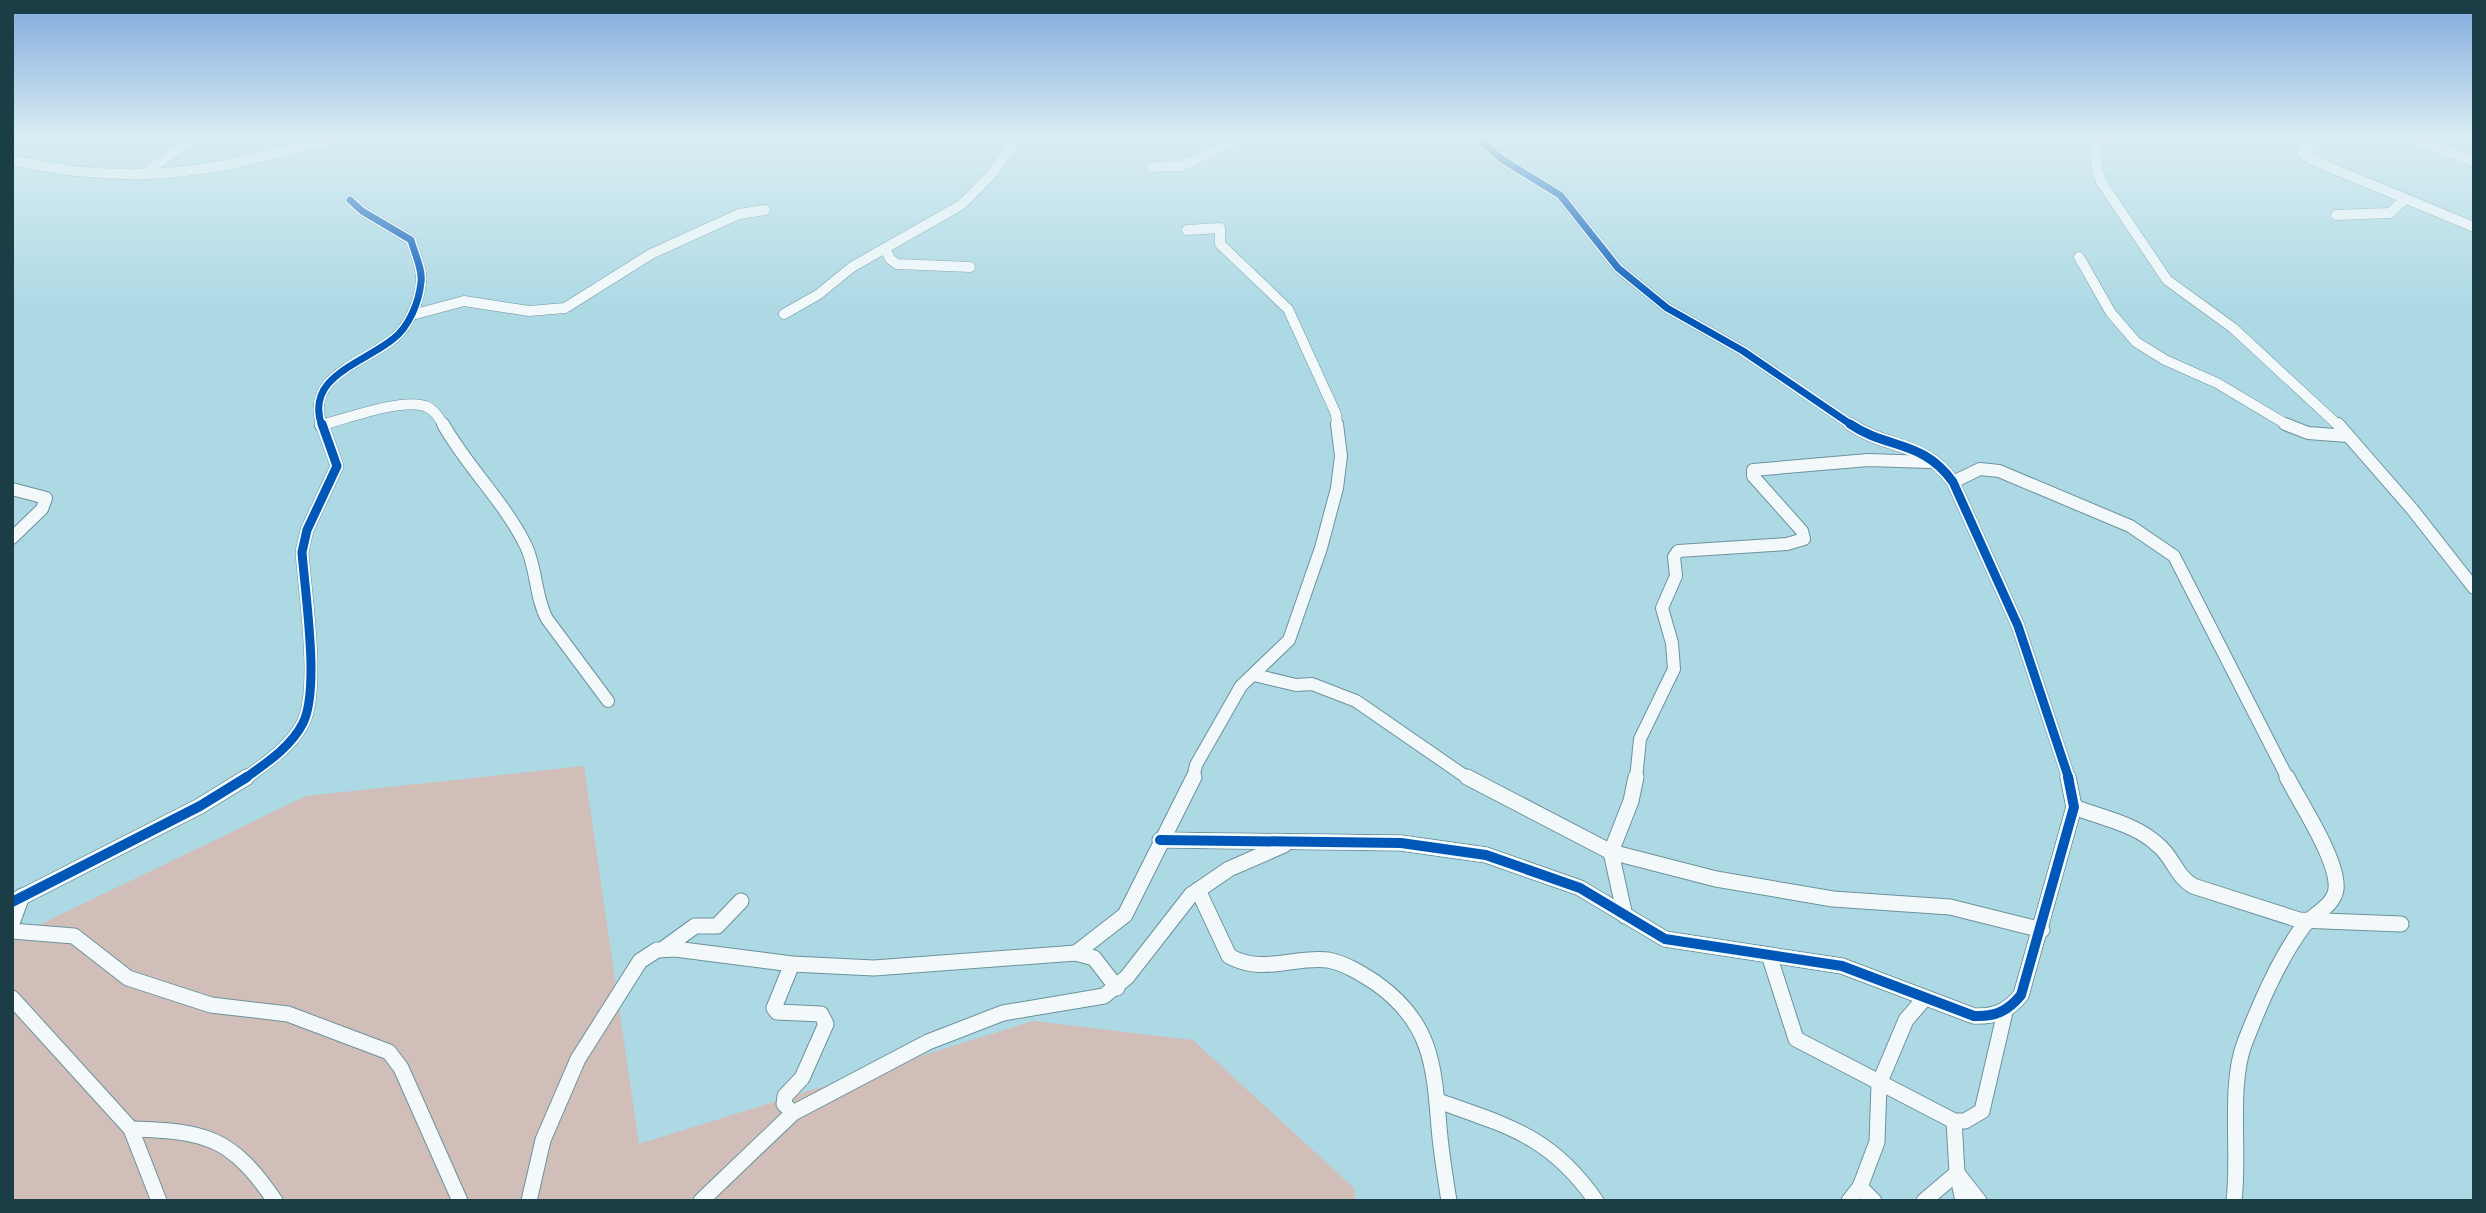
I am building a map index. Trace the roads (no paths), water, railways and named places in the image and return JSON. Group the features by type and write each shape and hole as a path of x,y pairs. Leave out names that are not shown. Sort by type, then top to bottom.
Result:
{"street":[{"path":"784,314 806,303 852,267 974,195"},
{"path":"1160,840 1401,843 1486,855 1580,888 1665,939 1683,944 1842,966 1973,1016 1992,1018 2005,1012 2021,995 2042,930 2074,807 2070,775 2041,701 2030,656 1953,482 1940,464 1924,454 1860,431 1743,351 1667,308 1618,268 1559,195"},
{"path":"2110,195 2167,280 2179,292 2233,328 2348,436 2474,588"},
{"path":"2397,195 2474,227"},
{"path":"2336,215 2390,213 2405,198"},
{"path":"12,923 17,899 178,818 241,782 272,758 296,734 307,715 311,697 302,552 307,530 337,466 317,412 318,398 324,385 395,338 412,316 422,280 411,240 402,232 362,211 350,200"},
{"path":"412,316 464,301 542,312 565,308 651,254 739,214 765,210"},
{"path":"1076,953 1125,915 1160,840 1192,786 1196,765 1241,686 1289,640 1321,548 1337,488 1341,456 1336,414 1288,309 1220,244 1220,228 1187,230"},
{"path":"885,248 890,259 897,264 970,267"},
{"path":"2079,257 2125,331 2155,356 2219,385 2266,416 2290,428 2310,435 2348,436"},
{"path":"321,425 404,405 424,406 436,413 462,458 495,494 525,544 535,567 542,610 547,619 608,701"},
{"path":"1625,916 1611,852 1631,801 1638,768 1640,739 1674,669 1672,643 1662,608 1676,576 1674,557 1678,551 1787,544 1804,539 1802,531 1753,476 1753,470 1868,460 1911,459 1940,464"},
{"path":"1953,482 1980,469 1999,471 2130,526 2174,556 2332,866 2336,889 2331,902 2307,921 2291,943 2237,1065 2238,1167 2234,1201"},
{"path":"12,489 46,498 41,509 12,538"},
{"path":"1254,675 1296,685 1312,684 1356,701 1472,781 1611,852 1716,878 1833,898 1939,905 2042,930"},
{"path":"2074,807 2145,836 2159,845 2183,881 2193,886 2279,916 2307,921 2402,924"},
{"path":"701,1201 793,1113 928,1042 1003,1013 1092,1000 1116,988 1182,904 1198,890 1240,864 1293,842"},
{"path":"1198,890 1229,956 1238,963 1254,965 1337,962 1390,992 1428,1042 1436,1070 1449,1201"},
{"path":"666,947 695,926 717,926 740,901"},
{"path":"12,931 74,936 106,964 128,978 211,1005 288,1014 389,1052 401,1068 460,1201"},
{"path":"529,1201 542,1140 578,1059 635,966 654,949 666,947 792,964 894,968 1076,953 1094,958 1116,988"},
{"path":"1769,955 1796,1040 1954,1121 1965,1121 1982,1111 2005,1012"},
{"path":"792,964 774,1008 777,1012 821,1014 826,1024 802,1078 785,1096 784,1104 793,1113"},
{"path":"12,998 131,1129 159,1201"},
{"path":"1849,1201 1860,1187 1877,1142 1879,1084 1906,1020 1924,998"},
{"path":"1438,1101 1521,1131 1550,1146 1570,1165 1596,1201"},
{"path":"1954,1121 1957,1173 1963,1201"},
{"path":"131,1129 191,1132 222,1145 252,1170 275,1201"},
{"path":"1924,1201 1957,1173"},
{"path":"1957,1173 1979,1201"},
{"path":"1860,1187 1874,1201"}]}
